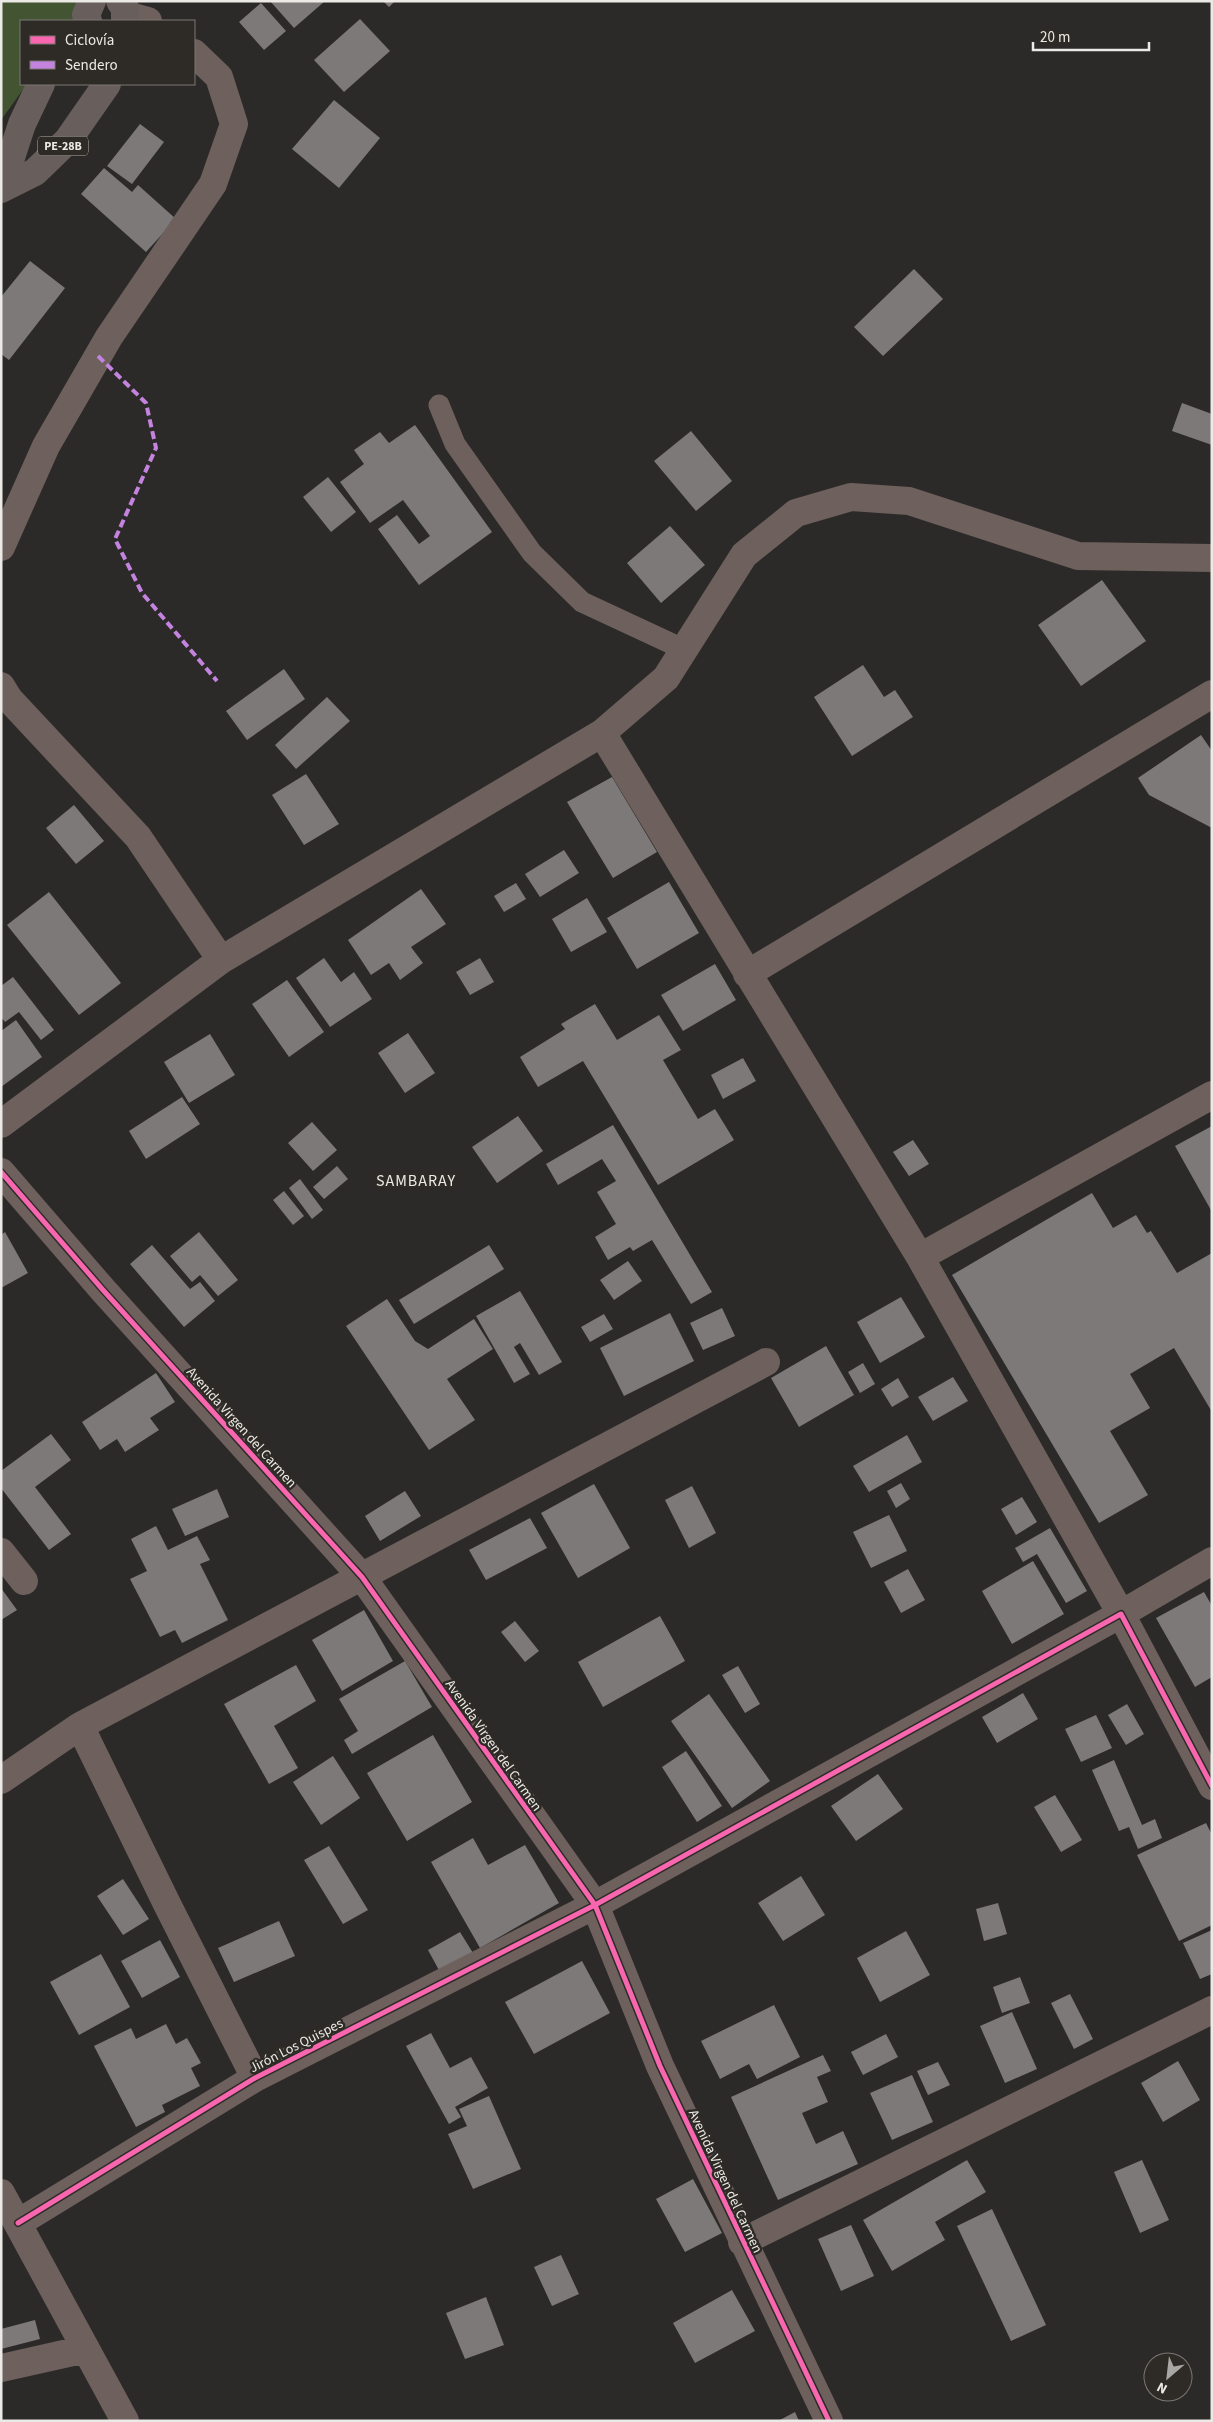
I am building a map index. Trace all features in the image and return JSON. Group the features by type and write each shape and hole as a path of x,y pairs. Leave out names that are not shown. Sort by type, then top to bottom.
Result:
{"highway":[{"name":"PE-28B","path":"1,188 22,124 41,85"},
{"name":"PE-28B","path":"1,188 35,172 68,140 106,85"}],"street":[{"path":"1,547 46,446 109,337 213,184 234,124 219,77 195,54"},
{"path":"1,1124 221,960 602,733 666,678 744,555 796,513 851,497 909,501 1078,556 1212,558"},
{"path":"1,686 9,699 138,838 221,960"},
{"path":"747,974 1212,694"},
{"path":"602,733 920,1257 1121,1614 1212,1786"},
{"path":"920,1257 1212,1095"},
{"name":"Avenida Virgen del Carmen","path":"1,1172 103,1290 362,1577 595,1905 660,2066 742,2242 829,2421"},
{"path":"1,1780 80,1726 766,1362"},
{"path":"1,1552 24,1581"},
{"name":"Jirón Los Quispes","path":"18,2223 255,2078 595,1905 1121,1614 1212,1561"},
{"path":"80,1726 255,2078"},
{"path":"742,2242 1212,2010"},
{"path":"1,2193 125,2421"},
{"path":"1,2368 86,2349"}],"lane":[{"path":"439,405 455,444 532,553 582,602 684,649"}],"green space":[{"path":"1,1 79,1 82,8 74,20 20,20 20,85 26,85 1,120"}],"building":[{"path":"270,1 325,1 294,28"},
{"path":"383,1 395,1 389,7"},
{"path":"261,3 286,31 264,50 239,22"},
{"path":"360,19 390,51 344,92 314,60"},
{"path":"334,100 380,138 339,188 292,149"},
{"path":"140,124 164,142 132,184 107,166"},
{"path":"104,168 132,192 138,185 176,219 146,252 81,194"},
{"path":"30,261 65,288 9,360 1,354 1,297"},
{"path":"914,269 943,299 883,356 854,327"},
{"path":"1182,403 1212,414 1212,445 1172,431"},
{"path":"415,425 492,532 419,585 378,529 397,515 419,544 430,536 403,500 370,523 340,482 364,464 354,450 380,432 389,443"},
{"path":"691,431 732,481 696,511 654,461"},
{"path":"328,477 356,512 331,532 303,497"},
{"path":"670,526 705,565 661,603 627,563"},
{"path":"1102,580 1146,641 1081,686 1038,625"},
{"path":"863,665 884,697 895,690 913,717 852,756 814,697"},
{"path":"284,669 305,699 247,740 226,711"},
{"path":"327,697 350,721 296,769 275,745"},
{"path":"1201,735 1212,751 1212,828 1149,795 1138,778"},
{"path":"306,774 339,824 304,845 272,795"},
{"path":"612,777 657,852 613,878 567,802"},
{"path":"74,805 104,841 76,864 46,828"},
{"path":"564,850 579,873 540,897 525,874"},
{"path":"669,882 699,933 637,969 607,918"},
{"path":"516,883 526,899 504,912 494,896"},
{"path":"421,889 446,924 411,947 423,963 400,980 389,963 371,975 348,940"},
{"path":"49,892 121,983 79,1015 7,925"},
{"path":"587,898 607,932 571,952 552,919"},
{"path":"324,958 341,982 354,972 372,999 330,1027 296,978"},
{"path":"480,958 494,982 470,995 456,972"},
{"path":"715,964 736,1000 683,1031 661,995"},
{"path":"13,977 54,1030 41,1040 19,1012 5,1022 1,1017 1,986"},
{"path":"287,980 324,1032 289,1057 252,1004"},
{"path":"595,1004 617,1040 659,1015 681,1050 663,1060 698,1119 715,1109 734,1140 658,1185 583,1061 538,1087 520,1057 565,1029 561,1024"},
{"path":"16,1020 42,1057 1,1087 1,1031"},
{"path":"408,1033 435,1073 405,1093 378,1053"},
{"path":"210,1034 235,1075 189,1103 164,1062"},
{"path":"743,1058 756,1081 723,1099 711,1075"},
{"path":"182,1097 200,1124 146,1159 129,1131"},
{"path":"518,1116 543,1151 497,1183 472,1147"},
{"path":"312,1122 337,1150 313,1171 288,1143"},
{"path":"613,1125 712,1292 691,1304 652,1240 633,1251 630,1247 608,1260 595,1237 616,1224 597,1192 616,1181 602,1159 558,1185 546,1164"},
{"path":"1212,1126 1212,1212 1175,1146"},
{"path":"913,1140 929,1164 909,1176 893,1152"},
{"path":"337,1166 348,1179 324,1199 313,1187"},
{"path":"300,1179 323,1210 312,1219 289,1188"},
{"path":"284,1191 304,1216 293,1225 273,1200"},
{"path":"1092,1193 1113,1228 1136,1215 1147,1233 1151,1231 1177,1273 1212,1253 1212,1412 1174,1348 1130,1374 1150,1408 1110,1431 1148,1495 1099,1523 952,1275"},
{"path":"5,1232 28,1273 1,1288 1,1235"},
{"path":"199,1232 238,1280 218,1296 200,1275 192,1282 170,1256"},
{"path":"152,1245 190,1289 200,1282 215,1301 184,1327 130,1264"},
{"path":"489,1245 504,1269 414,1324 399,1300"},
{"path":"628,1261 642,1281 614,1300 600,1280"},
{"path":"520,1291 562,1362 539,1375 520,1343 514,1347 530,1374 514,1383 476,1316"},
{"path":"901,1297 925,1337 880,1363 857,1322"},
{"path":"387,1299 415,1341 428,1349 474,1319 493,1349 447,1379 475,1420 429,1450 346,1326"},
{"path":"722,1308 735,1336 703,1350 690,1323"},
{"path":"670,1313 694,1361 624,1396 600,1348"},
{"path":"604,1314 613,1329 590,1342 581,1327"},
{"path":"826,1346 854,1395 799,1427 771,1378"},
{"path":"863,1363 875,1384 860,1393 848,1372"},
{"path":"156,1373 175,1402 150,1418 159,1430 125,1452 117,1439 100,1450 82,1422"},
{"path":"953,1377 968,1401 933,1421 918,1397"},
{"path":"898,1378 909,1397 892,1407 881,1389"},
{"path":"51,1434 71,1460 35,1487 71,1534 49,1550 1,1488 1,1471"},
{"path":"907,1435 922,1462 869,1492 853,1466"},
{"path":"901,1483 910,1499 896,1508 887,1491"},
{"path":"594,1484 630,1548 578,1578 541,1513"},
{"path":"692,1486 716,1533 689,1548 665,1500"},
{"path":"217,1489 229,1517 185,1536 172,1509"},
{"path":"405,1491 421,1516 380,1541 365,1516"},
{"path":"1022,1497 1037,1522 1016,1535 1001,1509"},
{"path":"889,1515 907,1551 871,1568 853,1532"},
{"path":"530,1518 547,1548 486,1580 469,1550"},
{"path":"156,1526 168,1550 197,1536 210,1560 200,1564 228,1620 182,1643 175,1630 160,1637 130,1579 147,1571 131,1539"},
{"path":"1050,1528 1087,1591 1066,1603 1037,1554 1023,1562 1015,1548"},
{"path":"1033,1561 1064,1614 1012,1644 982,1591"},
{"path":"908,1569 925,1600 901,1613 884,1582"},
{"path":"1,1588 17,1610 1,1620"},
{"path":"1204,1592 1212,1606 1212,1677 1195,1687 1156,1618"},
{"path":"364,1610 393,1661 342,1691 312,1640"},
{"path":"660,1616 685,1661 603,1707 578,1662"},
{"path":"515,1621 539,1651 525,1662 501,1632"},
{"path":"405,1661 432,1707 352,1754 344,1740 358,1731 339,1699"},
{"path":"296,1665 316,1701 274,1726 298,1768 269,1784 224,1704"},
{"path":"738,1666 760,1704 745,1713 722,1675"},
{"path":"1023,1693 1038,1719 997,1743 982,1717"},
{"path":"709,1694 770,1781 732,1808 671,1721"},
{"path":"1127,1704 1144,1734 1126,1745 1108,1715"},
{"path":"1096,1715 1112,1748 1081,1762 1065,1729"},
{"path":"433,1735 472,1802 407,1841 367,1773"},
{"path":"686,1751 722,1806 697,1822 662,1767"},
{"path":"333,1756 360,1798 321,1825 293,1782"},
{"path":"1114,1760 1142,1825 1155,1819 1162,1838 1138,1849 1129,1827 1119,1831 1092,1770"},
{"path":"878,1774 903,1809 856,1841 831,1806"},
{"path":"1055,1795 1082,1840 1061,1852 1034,1807"},
{"path":"1206,1823 1212,1835 1212,1925 1179,1941 1137,1855"},
{"path":"473,1838 488,1865 525,1845 559,1903 480,1948 431,1862"},
{"path":"329,1846 368,1910 343,1924 304,1860"},
{"path":"801,1876 825,1915 783,1941 758,1903"},
{"path":"123,1879 149,1919 123,1935 97,1896"},
{"path":"998,1903 1007,1934 984,1941 976,1909"},
{"path":"279,1921 295,1956 234,1982 218,1948"},
{"path":"1212,1930 1212,1974 1200,1979 1183,1943"},
{"path":"906,1931 930,1975 880,2002 857,1958"},
{"path":"460,1932 473,1953 440,1972 428,1950"},
{"path":"160,1940 180,1977 142,1998 121,1961"},
{"path":"101,1954 130,2007 79,2035 50,1982"},
{"path":"582,1961 610,2013 534,2054 505,2002"},
{"path":"1020,1977 1030,2003 1002,2013 993,1987"},
{"path":"1070,1994 1093,2039 1074,2049 1051,2003"},
{"path":"774,2005 800,2057 757,2079 749,2064 720,2079 701,2041"},
{"path":"1012,2012 1037,2069 1005,2083 980,2026"},
{"path":"166,2024 176,2044 187,2038 201,2063 191,2068 200,2086 162,2105 165,2112 136,2127 94,2046 131,2028 136,2039"},
{"path":"431,2033 450,2068 471,2057 488,2088 455,2107 461,2117 449,2124 406,2046"},
{"path":"886,2034 898,2057 863,2075 851,2052"},
{"path":"823,2055 831,2071 817,2077 828,2102 802,2113 816,2144 843,2131 858,2164 778,2200 731,2097"},
{"path":"1178,2061 1200,2100 1163,2122 1141,2083"},
{"path":"938,2062 950,2085 928,2095 917,2071"},
{"path":"912,2075 933,2122 892,2140 870,2093"},
{"path":"489,2096 521,2169 473,2189 448,2134 467,2126 459,2109"},
{"path":"967,2160 986,2192 935,2222 945,2240 892,2271 863,2220"},
{"path":"1142,2160 1169,2220 1140,2233 1114,2172"},
{"path":"693,2179 722,2233 685,2252 656,2199"},
{"path":"992,2209 1046,2325 1011,2341 957,2226"},
{"path":"851,2225 874,2276 841,2291 818,2239"},
{"path":"561,2255 579,2294 552,2306 534,2267"},
{"path":"732,2290 755,2331 695,2363 673,2323"},
{"path":"486,2297 504,2345 465,2359 446,2313"},
{"path":"35,2320 40,2339 1,2349 1,2329"},
{"path":"795,2412 799,2421 778,2421"}],"marked path":[{"path":"98,356 146,403 156,448 115,539 142,593 217,681"}],"cycle path":[{"path":"1,1172 103,1290 362,1577 595,1905 660,2066 829,2421"},
{"path":"18,2223 255,2078 595,1905 1121,1614 1212,1786"}],"district":[{"name":"SAMBARAY","path":"416,1180"}]}
